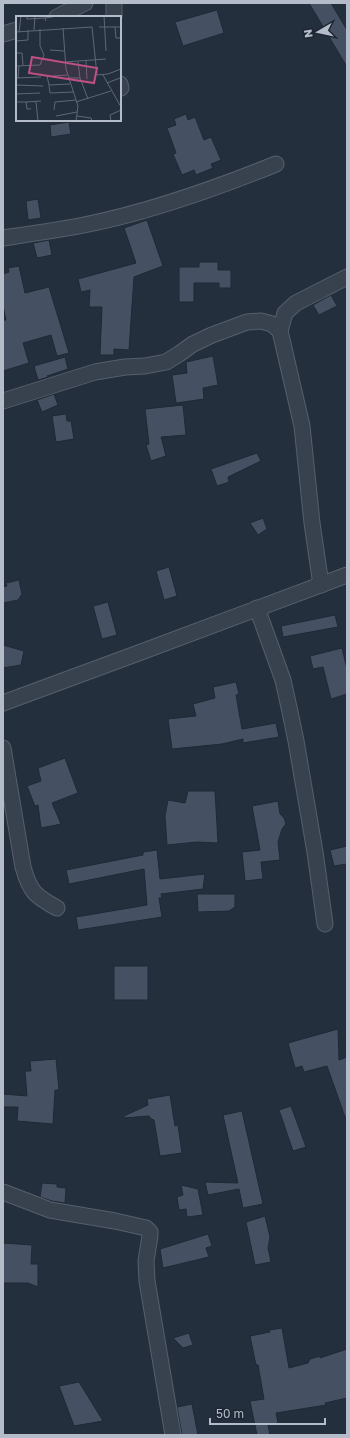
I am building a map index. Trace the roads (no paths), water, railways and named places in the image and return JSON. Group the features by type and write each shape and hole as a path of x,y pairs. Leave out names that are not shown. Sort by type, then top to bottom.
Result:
{"street":[{"path":"59,16 85,3"},
{"path":"114,3 114,16"},
{"path":"3,34 16,30"},
{"path":"3,238 85,225 155,208 276,164"},
{"path":"321,585 312,523 302,426 280,330 285,313 296,303 347,277"},
{"path":"3,401 95,372 166,362 193,344 247,322 261,321 272,324 280,330"},
{"path":"3,703 186,637 257,608 347,575"},
{"path":"257,608 282,680 290,712 315,852 325,924"},
{"path":"3,748 23,868 28,885 42,900 57,908"},
{"path":"3,1192 50,1210 115,1221 146,1228 150,1232 146,1261 147,1281 173,1435"}]}
